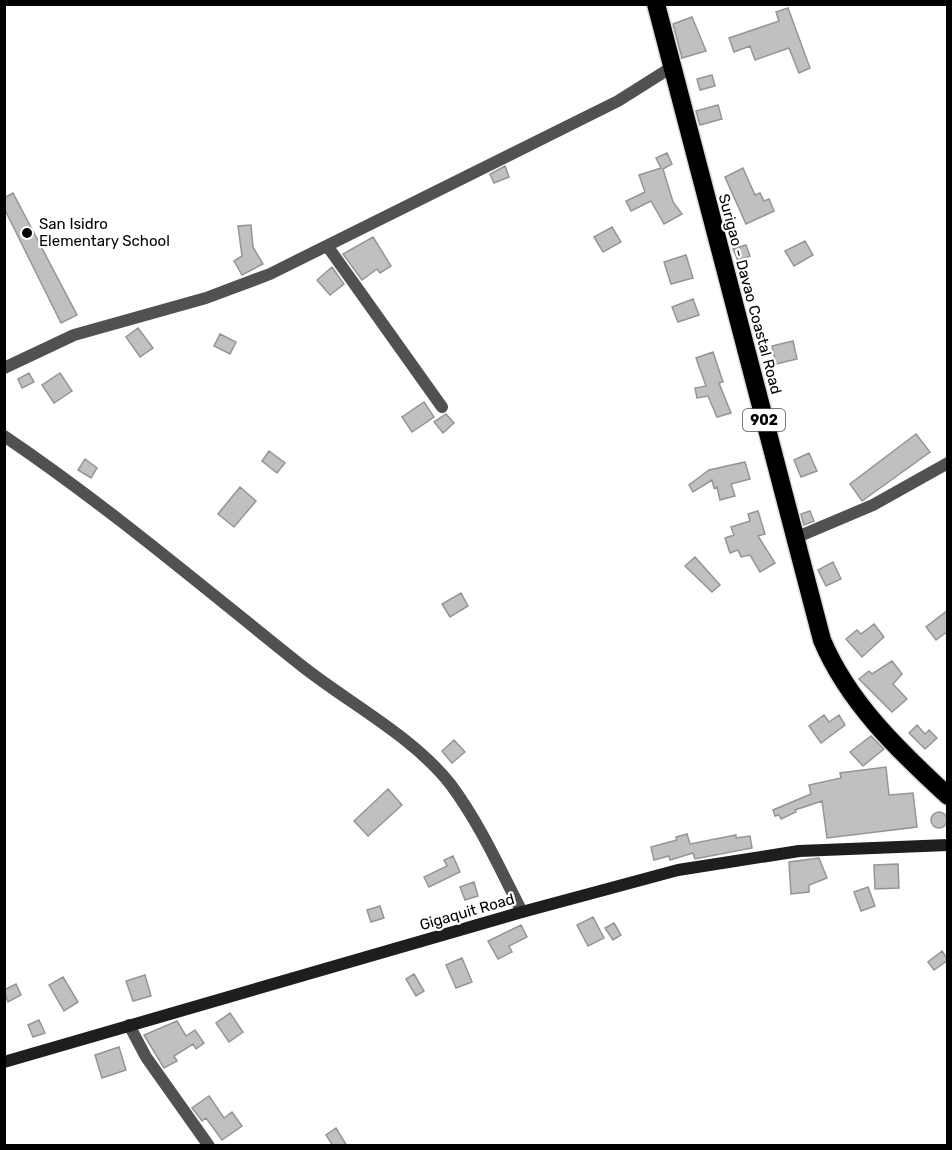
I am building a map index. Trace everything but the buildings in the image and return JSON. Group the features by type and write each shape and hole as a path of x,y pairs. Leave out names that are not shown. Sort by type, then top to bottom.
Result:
{"highway":[{"name":"Surigao - Davao Coastal Road","path":"656,4 822,640 843,681 886,734 948,796"}],"main road":[{"name":"Gigaquit Road","path":"4,1062 522,912 678,870 721,861 831,848 948,845"}],"street":[{"path":"4,368 74,335 215,295 328,248 618,101 672,67"},
{"path":"328,248 442,407"},
{"path":"4,436 120,518 303,667 430,763 450,785 482,835 522,912"},
{"path":"795,538 873,505 948,463"},
{"path":"129,1025 146,1057 209,1146"}],"place":[{"name":"San Isidro Elementary School","path":"27,233"}]}
